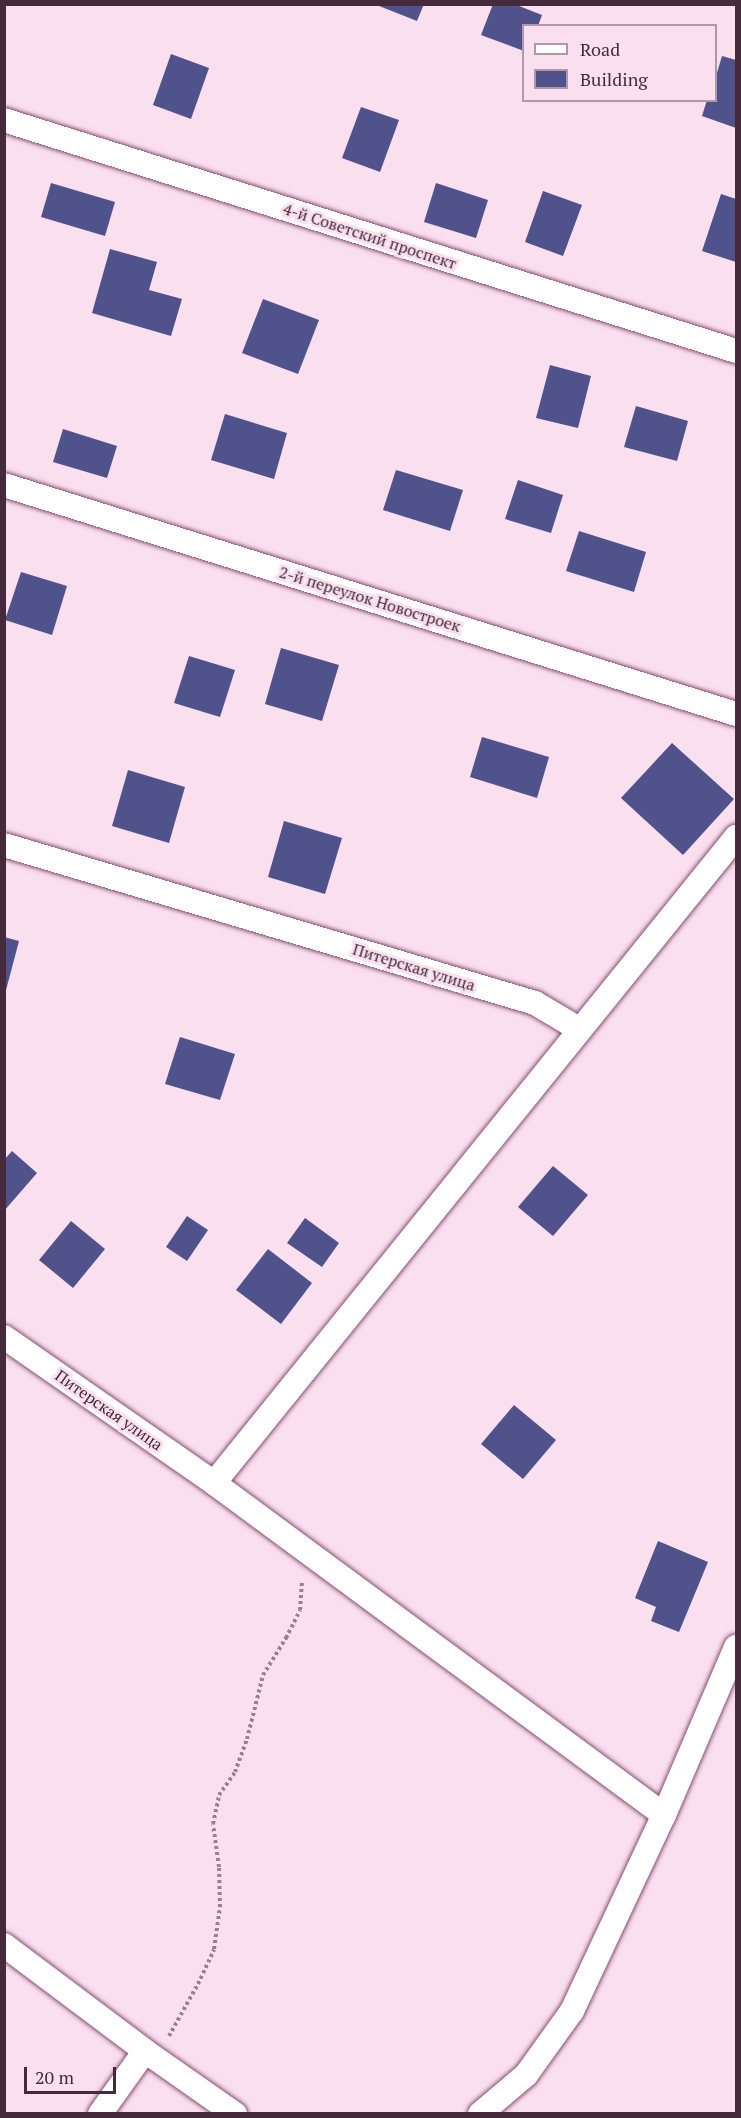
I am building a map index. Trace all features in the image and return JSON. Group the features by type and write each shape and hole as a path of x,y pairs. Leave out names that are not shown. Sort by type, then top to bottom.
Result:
{"street":[{"name":"4-й Советский проспект","path":"4,120 736,351"},
{"name":"2-й переулок Новостроек","path":"4,485 736,714"},
{"path":"214,1483 736,837"},
{"name":"Питерская улица","path":"4,845 535,1003 579,1029"},
{"name":"Питерская улица","path":"4,1336 214,1483 664,1815"},
{"path":"480,2114 526,2075 572,2011 664,1815 736,1647"},
{"path":"4,1945 145,2051 235,2114"},
{"path":"100,2114 145,2051"}],"path":[{"path":"145,2051 172,2034 214,1948 220,1907 219,1867 213,1824 219,1795 235,1772 239,1761 262,1675 286,1638 300,1610 304,1550"}],"building":[{"path":"374,4 424,4 417,21"},
{"path":"493,4 514,4 542,15 539,24 522,24 522,50 481,35"},
{"path":"171,54 209,68 191,119 153,105"},
{"path":"722,56 736,60 736,128 702,116 706,102 717,102 717,73"},
{"path":"361,107 399,120 380,172 342,158"},
{"path":"51,183 115,202 105,236 41,217"},
{"path":"436,183 488,200 476,238 424,222"},
{"path":"543,191 582,205 563,256 525,242"},
{"path":"721,194 736,199 736,262 702,251"},
{"path":"110,249 157,262 149,290 182,299 171,336 92,313"},
{"path":"263,299 319,320 298,374 242,353"},
{"path":"550,365 591,376 578,428 536,418"},
{"path":"636,406 688,421 677,461 624,447"},
{"path":"225,414 287,433 274,479 211,460"},
{"path":"63,429 117,446 107,478 53,462"},
{"path":"396,470 463,490 450,531 383,510"},
{"path":"518,480 563,495 551,533 505,519"},
{"path":"579,531 646,552 634,592 566,571"},
{"path":"21,572 67,586 52,635 5,620"},
{"path":"281,648 339,665 322,721 265,704"},
{"path":"189,656 235,670 220,717 174,703"},
{"path":"482,737 549,757 537,798 470,777"},
{"path":"672,743 734,799 683,855 621,798"},
{"path":"128,770 185,787 169,843 112,826"},
{"path":"284,821 342,838 325,894 268,877"},
{"path":"4,937 19,941 5,994 4,994"},
{"path":"180,1037 235,1054 220,1100 165,1084"},
{"path":"12,1151 37,1173 4,1211 4,1160"},
{"path":"553,1166 588,1195 553,1236 518,1207"},
{"path":"187,1216 208,1230 187,1261 166,1247"},
{"path":"305,1218 339,1243 322,1267 287,1243"},
{"path":"71,1221 105,1249 73,1288 39,1260"},
{"path":"268,1249 312,1283 281,1324 236,1290"},
{"path":"514,1405 556,1440 523,1479 481,1444"},
{"path":"658,1541 708,1562 679,1632 651,1621 656,1607 635,1598"}]}
